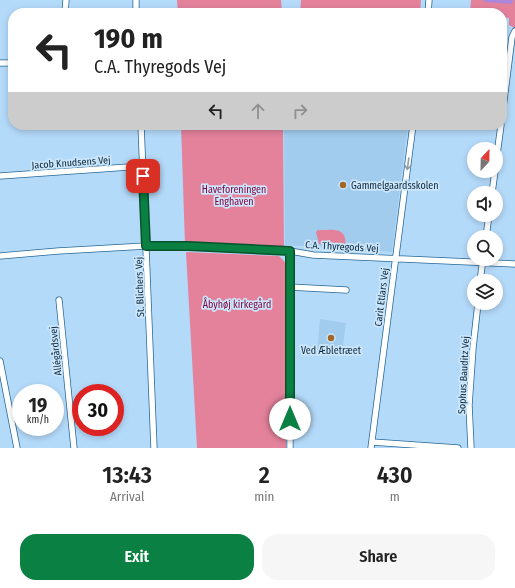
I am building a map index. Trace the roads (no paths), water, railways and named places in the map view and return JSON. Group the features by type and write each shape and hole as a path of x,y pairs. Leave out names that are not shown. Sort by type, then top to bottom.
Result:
{"street":[{"path":"507,76 512,37 515,31"},
{"name":"St. Blichers Vej","path":"141,130 154,448"},
{"name":"Carit Etlars Vej","path":"371,445 412,130"},
{"path":"499,142 500,130"},
{"name":"Jacob Knudsens Vej","path":"0,176 143,166"},
{"name":"C.A. Thyregods Vej","path":"0,256 146,246 188,246 290,251 313,254 467,260"},
{"path":"290,251 290,448"},
{"name":"C.A. Thyregods Vej","path":"503,263 515,264"},
{"path":"290,287 346,290"},
{"name":"Allégårdsvej","path":"59,300 74,448"},
{"name":"Sophus Bauditz Vej","path":"471,448 469,405 477,310"},
{"path":"0,361 18,448"},
{"path":"371,445 458,448"}],"place":[{"name":"Gammelgaardsskolen","path":"343,185"},
{"name":"Ved Æbletræet","path":"331,338"}],"park label":[{"name":"Haveforeningen Enghaven","path":"234,194"},
{"name":"Åbyhøj kirkegård","path":"237,304"}]}
